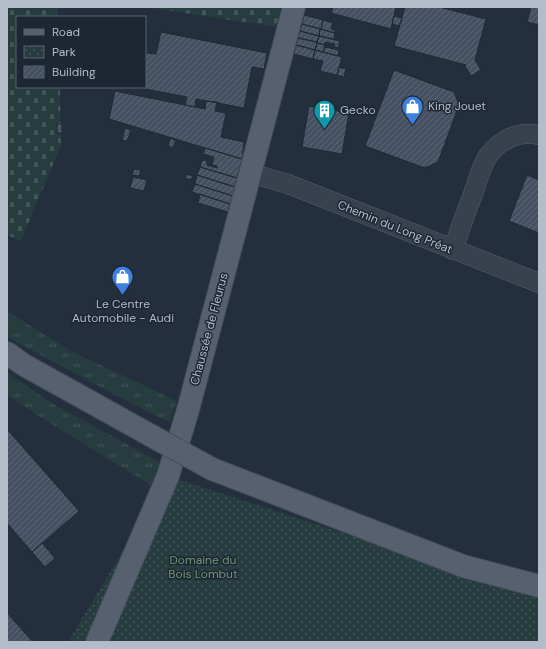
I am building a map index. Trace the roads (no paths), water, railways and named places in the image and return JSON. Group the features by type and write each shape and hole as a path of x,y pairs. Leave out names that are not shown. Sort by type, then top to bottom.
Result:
{"main road":[{"name":"Chaussée de Fleurus","path":"97,642 168,476 188,410 294,7"},
{"path":"7,353 24,365 212,469 463,566 539,586"}],"street":[{"path":"453,250 487,157 512,136 532,133 539,135"},
{"name":"Chemin du Long Préat","path":"250,173 288,184 539,283"}],"place":[{"name":"King Jouet","path":"412,126"},
{"name":"Gecko","path":"325,130"},
{"name":"Le Centre Automobile - Audi","path":"123,296"}],"park label":[{"name":"Domaine du Bois Lombut","path":"203,567"}]}
